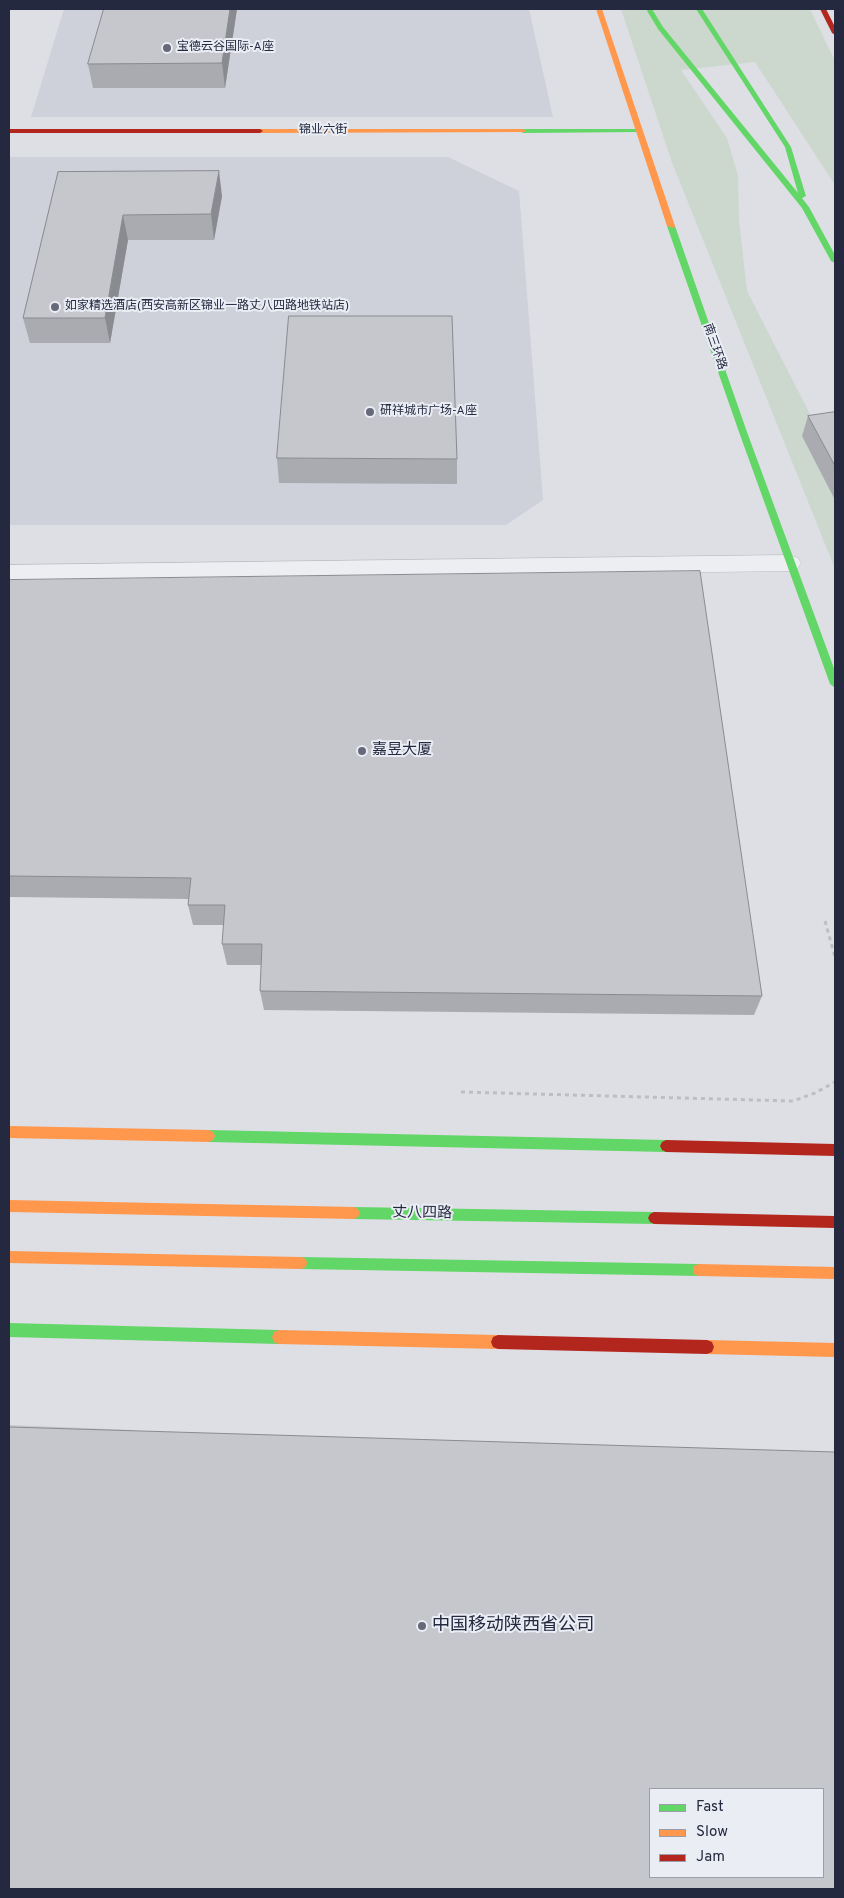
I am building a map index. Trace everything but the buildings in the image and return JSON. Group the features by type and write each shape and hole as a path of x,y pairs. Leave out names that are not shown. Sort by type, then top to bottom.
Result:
{"main road":[{"name":"南三环路","path":"599,9 638,131 790,563 835,684"},
{"path":"650,9 660,28 805,207 835,261"},
{"path":"699,9 788,147 805,207"},
{"path":"823,9 835,33"},
{"name":"锦业六街","path":"9,131 638,131"},
{"path":"9,1132 835,1150"},
{"name":"丈八四路","path":"9,1206 835,1222"},
{"path":"9,1257 835,1273"},
{"path":"9,1330 835,1350"}],"street":[{"path":"9,573 790,563"}],"path":[{"path":"826,920 835,957"},
{"path":"461,1092 793,1101 815,1093 835,1082"}],"shaded area":[{"path":"64,9 529,9 553,117 31,117"},
{"path":"621,9 810,9 835,61 835,185 755,62 681,70 727,138 738,176 739,220 747,291 835,463 835,569 671,160"},
{"path":"9,157 448,157 519,191 543,500 506,525 9,525"}],"tram line":[{"path":"9,1426 133,1431"}],"traffic: fast":[{"path":"649,9 660,28 805,207 835,261"},
{"path":"699,9 788,147 802,196"},
{"path":"523,131 638,131"},
{"path":"671,226 743,432 835,684"},
{"path":"209,1136 666,1146"},
{"path":"354,1213 654,1218"},
{"path":"301,1263 699,1270"},
{"path":"9,1330 279,1337"}],"traffic: slow":[{"path":"599,9 671,226"},
{"path":"260,131 523,131"},
{"path":"9,1132 209,1136"},
{"path":"9,1206 354,1213"},
{"path":"9,1257 301,1263"},
{"path":"699,1270 835,1273"},
{"path":"279,1337 498,1342"},
{"path":"707,1347 835,1350"}],"traffic: jam":[{"path":"823,9 835,33"},
{"path":"9,131 260,131"},
{"path":"666,1146 835,1150"},
{"path":"654,1218 835,1222"},
{"path":"498,1342 707,1347"}],"place":[{"name":"宝德·云谷国际-A座","path":"167,48"},
{"name":"如家精选酒店(西安高新区锦业一路丈八四路地铁站店)","path":"55,307"},
{"name":"研祥城市广场-A座","path":"370,412"},
{"name":"嘉昱大厦","path":"362,751"},
{"name":"中国移动陕西省公司","path":"422,1626"}]}
